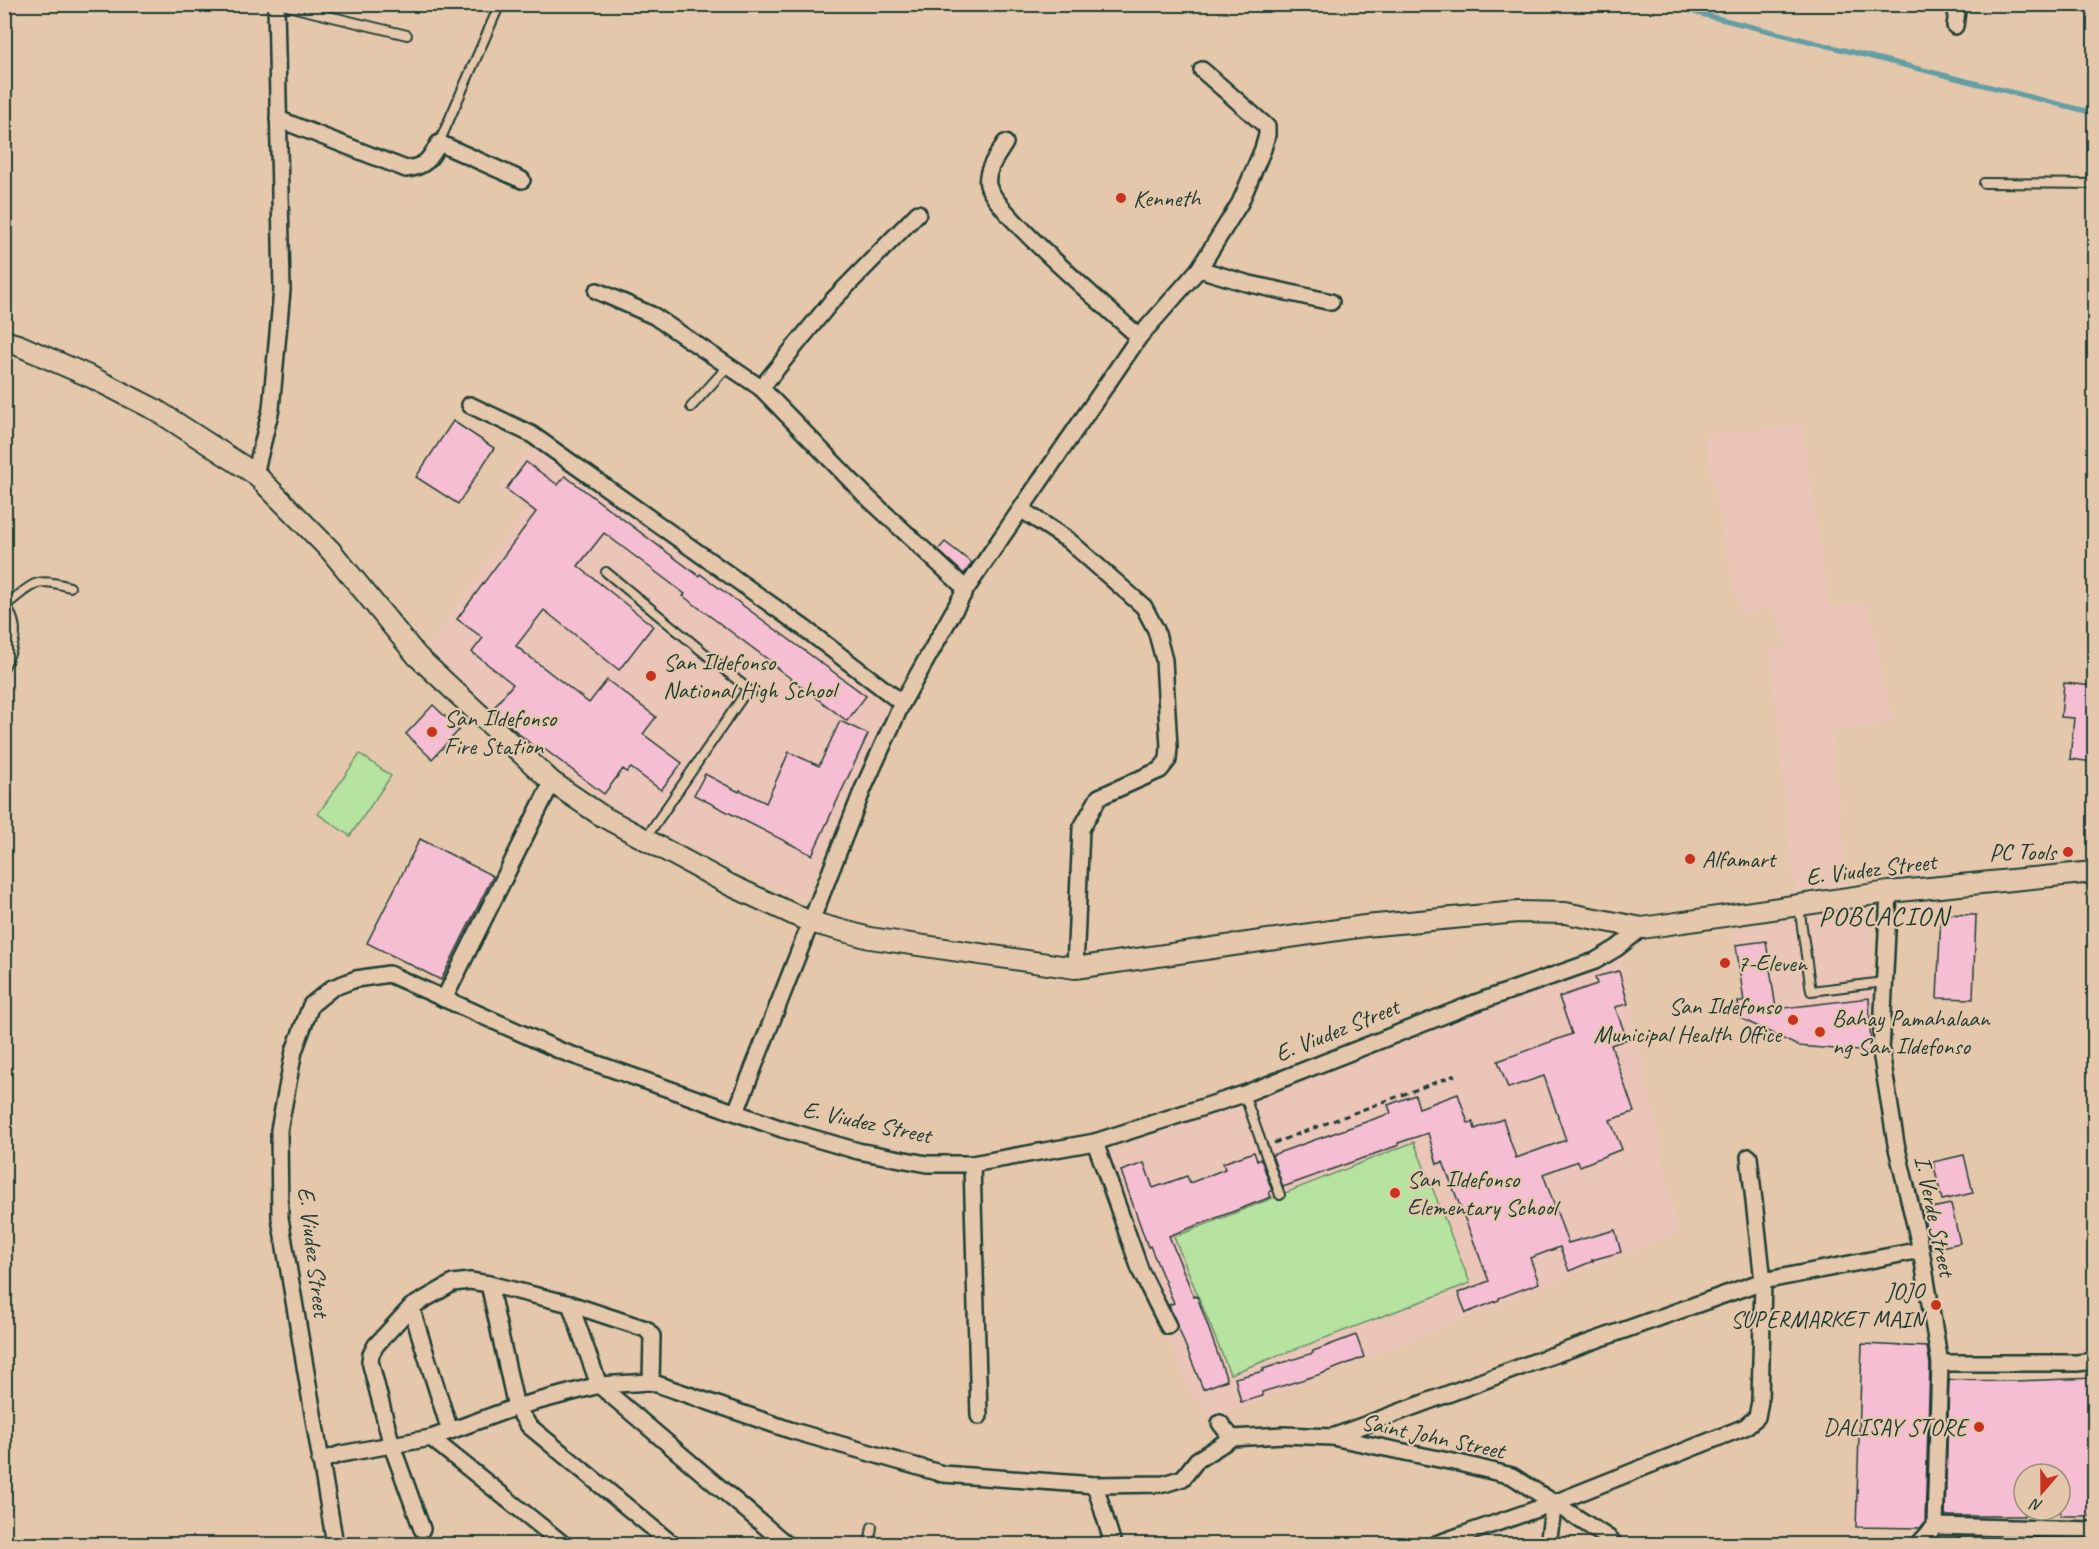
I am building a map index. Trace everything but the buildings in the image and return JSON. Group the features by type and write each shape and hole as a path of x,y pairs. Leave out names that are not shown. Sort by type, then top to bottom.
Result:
{"street":[{"path":"255,474 272,410 282,290 277,4"},
{"path":"1955,26 1958,4"},
{"path":"736,1112 863,789 902,703 966,589 1139,338 1199,269 1240,203 1263,149 1267,127 1202,70"},
{"path":"278,119 406,169 418,168 428,163 439,143 522,180"},
{"path":"1005,143 990,168 988,184 994,198 1020,227 1139,338"},
{"path":"761,388 831,302 918,213"},
{"path":"1199,269 1246,283 1331,302"},
{"path":"597,291 654,316 729,364 761,388 865,495 966,589"},
{"path":"4,340 91,377 156,410 255,474 331,551 417,656 552,782 602,816 644,840 730,885 810,922 870,938 1075,968 1365,926 1518,912 1565,913 1642,928"},
{"path":"470,405 531,434 804,628 902,703"},
{"path":"1022,510 1068,540 1144,607 1156,630 1164,660 1168,760 1160,770 1099,797 1081,829 1075,968"},
{"path":"444,999 552,782"},
{"name":"E. Viudez Street","path":"334,1545 280,1218 279,1130 294,1051 311,1005 332,988 356,979 389,974 561,1051 782,1129 858,1151 927,1164 972,1164 1095,1142 1244,1094 1475,1003 1595,961 1617,948 1642,928 1889,892 2094,872"},
{"name":"I. Verde Street","path":"1889,892 1881,1052 1896,1144 1922,1250 1940,1363 1935,1526"},
{"path":"1095,1142 1142,1272 1168,1326"},
{"path":"1441,1544 1554,1503 1745,1427 1756,1417 1760,1401 1763,1281 1749,1157"},
{"path":"972,1164 979,1416"},
{"path":"320,1461 341,1454 431,1438 516,1407 599,1385 651,1382 790,1430 943,1474 1095,1485 1164,1484 1183,1478 1197,1460 1232,1438 1283,1435 1332,1437 1531,1363 1763,1281 1922,1250"},
{"path":"422,1529 392,1446 370,1361 376,1345 411,1307 453,1283 470,1281 570,1304 646,1329 652,1336 651,1382"},
{"path":"489,1284 516,1407 529,1426 672,1545"},
{"path":"570,1304 599,1385 786,1545"},
{"path":"411,1307 450,1431"},
{"path":"1940,1363 2094,1361"},
{"path":"1220,1423 1232,1438"},
{"name":"Saint John Street","path":"1332,1437 1512,1476 1610,1539 1614,1545"},
{"path":"431,1438 563,1545"},
{"path":"1095,1485 1113,1545"},
{"path":"1548,1545 1554,1503"},
{"path":"1919,1545 1935,1526 2094,1530"}],"lane":[{"path":"277,4 407,35"},
{"path":"439,143 500,6"},
{"path":"1984,183 2094,184"},
{"path":"691,407 729,364"},
{"path":"606,572 748,689 644,840"},
{"path":"4,667 16,638 15,625 5,604 34,583 48,580 70,586"},
{"path":"1799,904 1811,991 1884,982"},
{"path":"1244,1094 1280,1195"},
{"path":"869,1545 872,1527"}],"path":[{"path":"1263,1147 1455,1075"}],"shaded area":[{"path":"1802,424 1829,607 1868,604 1893,722 1832,733 1848,886 1795,892 1770,650 1786,647 1774,609 1739,614 1703,435"},
{"name":"San Ildefonso National High School","path":"532,445 889,706 803,902 633,820 487,715 427,646 525,509 497,488"},
{"path":"1871,908 1874,1055 1781,1042 1738,1020 1737,1004 1743,1003 1731,929"},
{"name":"San Ildefonso Elementary School","path":"1622,958 1679,1233 1213,1420 1188,1391 1105,1154"}],"green space":[{"path":"360,754 391,776 350,836 318,814"},
{"path":"1414,1142 1470,1283 1230,1374 1174,1237"}],"waterway":[{"path":"1672,4 1697,13 2094,113"}],"place":[{"name":"Kenneth","path":"1121,198"},
{"name":"San Ildefonso National High School","path":"651,676"},
{"name":"San Ildefonso Fire Station","path":"432,732"},
{"name":"PC Tools","path":"2068,852"},
{"name":"Alfamart","path":"1690,859"},
{"name":"7-Eleven","path":"1725,963"},
{"name":"San Ildefonso Municipal Health Office","path":"1793,1020"},
{"name":"Bahay Pamahalaan ng San Ildefonso","path":"1820,1032"},
{"name":"San Ildefonso Elementary School","path":"1395,1193"},
{"name":"JOJO SUPERMARKET MAIN","path":"1936,1305"},
{"name":"DALISAY STORE","path":"1979,1427"}],"district":[{"name":"POBLACION","path":"1884,916"}]}
